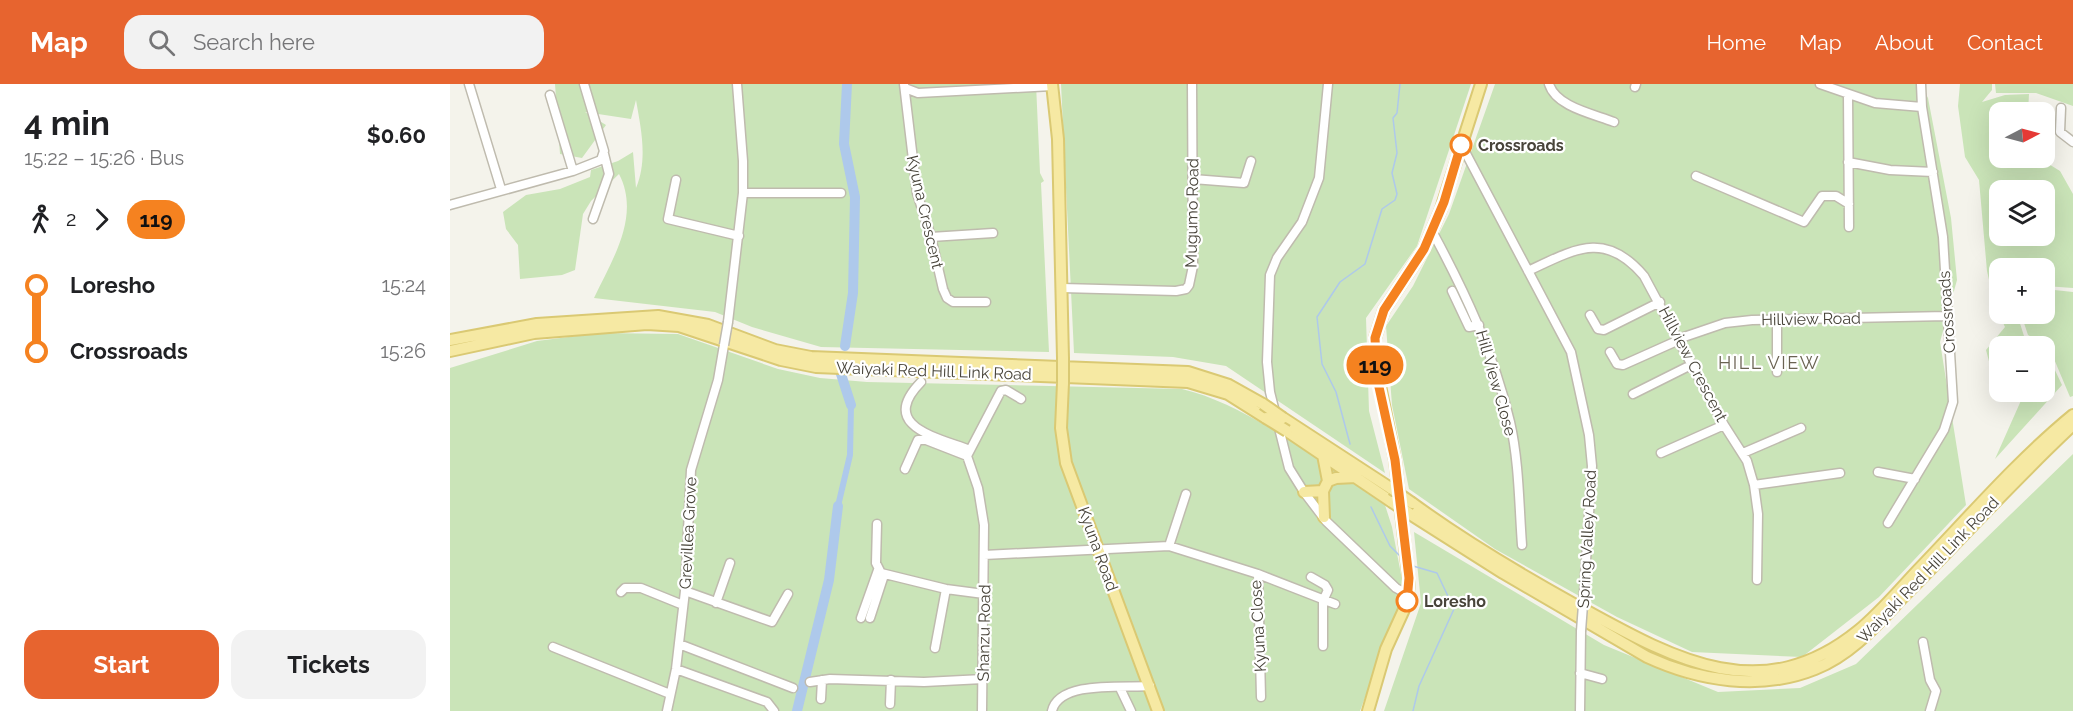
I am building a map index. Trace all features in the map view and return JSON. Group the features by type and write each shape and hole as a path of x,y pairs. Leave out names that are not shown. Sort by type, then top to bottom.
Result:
{"main road":[{"path":"1368,711 1386,648 1409,595 1395,460 1374,353 1377,329 1384,310 1420,256 1432,231 1481,84"},
{"path":"1052,85 1058,139 1062,288"},
{"name":"Kyuna Road","path":"1062,288 1063,383 1060,410 1063,453 1158,711"},
{"name":"Waiyaki Red Hill Link Road","path":"450,340 554,322 674,316 708,325 775,350 811,357 1188,372 1229,385 1263,404 1392,489 1411,509 1503,573 1647,657 1672,668 1721,680 1776,679 1815,669 1861,640 1998,498 2073,425"},
{"name":"Waiyaki Red Hill Link Road","path":"450,351 511,337 551,332 627,324 679,326 782,360 816,367 1188,382 1228,394 1392,502 1411,509 1658,650 1686,661 1720,670 1769,671 1812,660 1857,632 2023,461 2073,415"},
{"path":"1323,455 1324,517"},
{"path":"1305,492 1325,486 1336,478 1356,477"}],"street":[{"path":"469,84 501,189"},
{"path":"584,84 609,174 593,219"},
{"path":"676,180 668,219 739,236 743,194 742,140 737,84"},
{"name":"Mugumo Road","path":"1062,288 1176,291 1186,289 1191,280 1193,266 1192,84"},
{"path":"1328,84 1323,153 1317,186 1302,222 1277,258 1270,275 1268,362 1270,392 1289,468 1305,492 1324,517 1396,588 1409,595"},
{"path":"1549,84 1553,95 1561,101 1614,122"},
{"path":"1820,84 1848,95 1889,105 1922,107"},
{"name":"Crossroads","path":"1888,523 1951,413 1954,389 1943,237 1922,107 1921,84"},
{"path":"904,86 918,93 1052,85"},
{"name":"Kyuna Crescent","path":"904,86 914,177 947,298 953,302 986,302"},
{"path":"550,95 573,171"},
{"path":"1848,95 1849,227"},
{"path":"2061,108 2060,132 2073,142"},
{"name":"Spring Valley Road","path":"1461,144 1571,352 1589,435 1592,486 1581,631 1580,711"},
{"path":"450,205 501,189 573,171 598,162 604,154"},
{"path":"1193,179 1244,183 1251,161"},
{"path":"1848,162 1890,170 1933,172"},
{"path":"1696,176 1804,222 1822,196 1836,196 1849,204"},
{"path":"743,194 841,193"},
{"name":"Hill View Close","path":"1432,231 1479,325 1510,423 1522,545"},
{"path":"931,237 993,232"},
{"name":"Grevillea Grove","path":"667,711 676,669 685,591 691,470 718,381 739,236"},
{"name":"Hillview Crescent","path":"1528,271 1578,249 1603,247 1616,251 1634,264 1660,302 1724,425 1743,453 1754,484 1758,514 1758,580"},
{"path":"1452,291 1469,327 1479,325"},
{"path":"1590,315 1598,328 1604,330 1660,302"},
{"name":"Hillview Road","path":"1610,352 1617,364 1623,365 1725,323 1947,316"},
{"path":"1777,320 1777,372"},
{"path":"1634,394 1693,364"},
{"path":"921,382 908,397 904,409 907,418 920,430 968,453"},
{"path":"968,453 1001,391 1006,390 1021,399"},
{"path":"1661,453 1724,425"},
{"path":"1743,453 1801,428"},
{"path":"905,469 918,440 968,453"},
{"name":"Shanzu Road","path":"968,453 982,505 984,555 982,711"},
{"path":"1878,472 1915,479"},
{"path":"1754,484 1840,473"},
{"path":"1169,546 1186,494"},
{"path":"866,618 881,572 877,524"},
{"name":"Kyuna Close","path":"1097,549 1169,546 1258,574 1262,697"},
{"path":"984,555 1097,549"},
{"path":"716,603 730,563"},
{"path":"881,572 946,589 984,594"},
{"path":"1258,574 1335,604"},
{"path":"1311,577 1327,587 1323,601 1323,645"},
{"path":"621,592 625,588 641,588 683,605"},
{"path":"935,648 946,589"},
{"path":"685,591 772,622 788,594"},
{"path":"1923,642 1930,680 1936,691 1930,711"},
{"path":"679,644 793,688"},
{"path":"553,647 669,694"},
{"path":"676,669 767,702 774,711"},
{"path":"1580,673 1602,679"},
{"path":"810,682 983,679"},
{"path":"821,699 822,680"},
{"path":"890,704 891,680"},
{"path":"1052,711 1054,703 1062,694 1076,690 1149,686"},
{"path":"1120,688 1131,711"}],"green space":[{"path":"555,84 1036,84 1040,173 1044,181 1041,183 1049,352 821,347 752,327 715,312 594,298 616,253 626,222 625,190 619,174 591,201 583,214 575,270 562,275 520,279 518,245 506,229 503,212 526,195 560,189 590,177 591,170 618,161 633,152 636,188 642,166 640,122 636,100 631,119 585,112 606,125 582,158 560,154"},
{"path":"1061,84 1471,84 1417,246 1366,318 1369,411 1385,473 1226,366 1173,357 1074,353"},
{"path":"1495,84 1920,84 1928,98 1951,218 1957,280 1940,342 1966,505 1879,597 1802,657 1692,652 1617,617 1495,549 1409,489 1392,405 1386,326 1413,286 1449,214"},
{"path":"1960,84 1992,84 1992,90 1982,102 2005,95 2029,94 2029,102 1989,102 1989,168 2055,168 2060,171 2073,194 2073,288 2055,287 2055,258 1989,258 1989,280 1979,180 1965,157 1958,106"},
{"path":"1995,84 2073,84 2073,106 2036,93 1996,93"},
{"path":"2055,290 2073,292 2073,396 2070,397 2055,361 2055,336 2028,335 2024,324 2055,324"},
{"path":"2004,324 2020,324 2024,336 1998,336 2005,327"},
{"path":"600,333 678,334 778,369 820,378 867,382 1182,389 1234,408 1287,438 1385,505 1392,527 1403,585 1397,611 1360,711 450,711 450,368 537,341"},
{"path":"2055,370 2062,385 2055,393"},
{"path":"2020,402 2047,402 1995,459"},
{"path":"2073,454 2073,711 1384,711 1421,603 1414,532 1604,645 1718,692 1800,688 1856,664"}],"waterway":[{"path":"845,346 853,293 855,197 844,144 847,84"},
{"path":"1350,444 1336,392 1322,364 1317,317 1340,282 1365,264 1382,209 1395,200 1397,194 1392,173 1397,153 1393,118 1397,113 1400,84"},
{"path":"841,374 851,405"},
{"path":"838,506 850,455 851,405"},
{"path":"797,711 829,580 838,506"},
{"path":"1371,507 1390,546 1402,558"},
{"path":"1413,566 1437,573 1454,609 1419,686 1413,711"}],"bus line":[{"name":"119","path":"1407,601 1409,578 1403,545 1395,460 1377,378 1375,338 1384,310 1424,249 1444,202 1461,145"}],"place":[{"name":"Crossroads","path":"1461,145"},
{"name":"Loresho","path":"1407,601"}],"district":[{"name":"HILL VIEW","path":"1769,362"}]}
